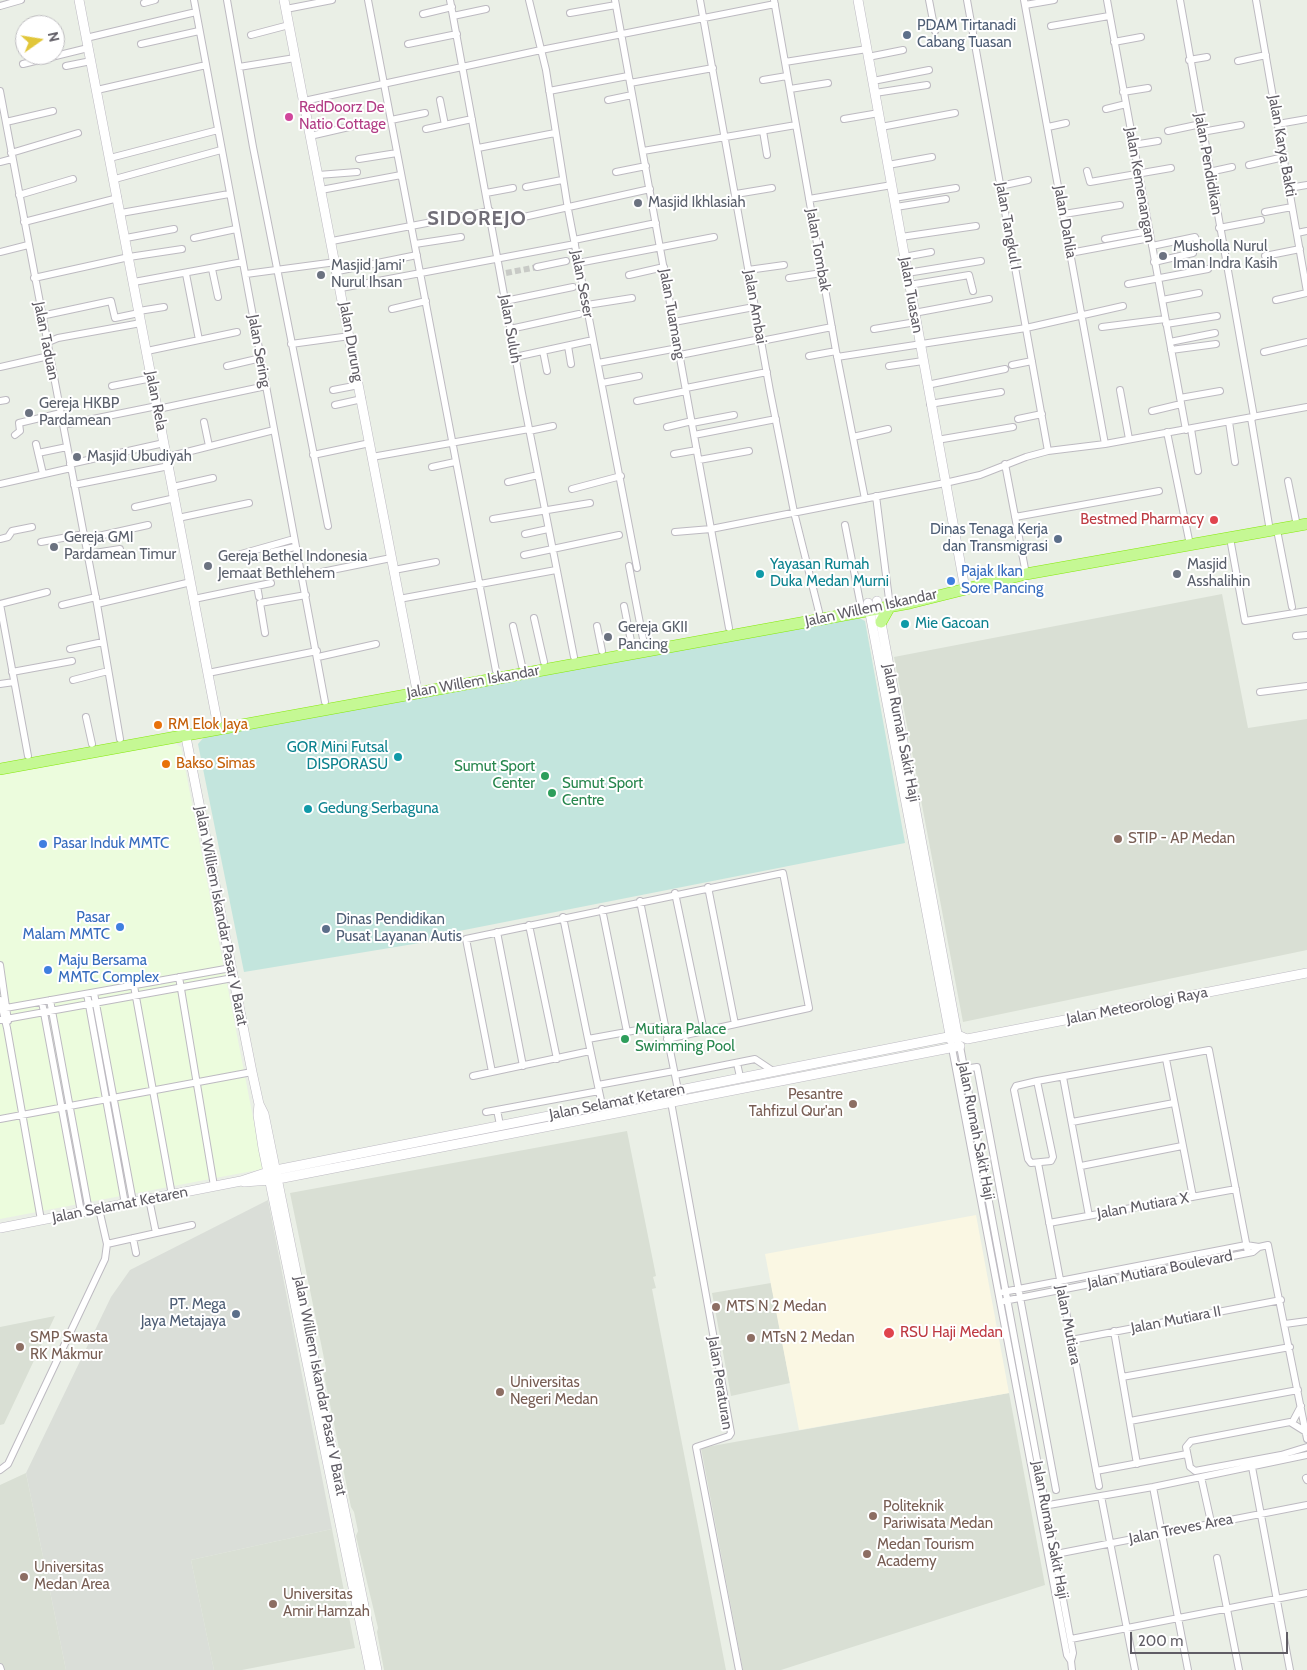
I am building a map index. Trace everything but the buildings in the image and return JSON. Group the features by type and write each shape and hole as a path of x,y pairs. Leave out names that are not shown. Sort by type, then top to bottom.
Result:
{"highway":[{"name":"Jalan Willem Iskandar","path":"0,769 185,731 398,692 869,611 890,603 936,591 945,593 1026,574 1302,525"},
{"path":"869,611 890,603"},
{"name":"Jalan Willem Iskandar","path":"0,761 120,739 185,731 217,721 325,702 398,692 416,685 819,612 869,611"}],"street":[{"path":"0,6 21,0"},
{"name":"Jalan Rela","path":"79,0 115,178 217,721"},
{"path":"144,3 155,0"},
{"name":"Jalan Sering","path":"194,0 325,702"},
{"path":"227,0 276,270 328,526"},
{"path":"285,5 332,0"},
{"path":"368,0 426,302 454,462 496,671"},
{"name":"Jalan Seser","path":"529,0 542,50 562,180 621,476 637,568"},
{"name":"Jalan Ambai","path":"700,0 736,194 766,372 794,512 819,612"},
{"name":"Jalan Tuasan","path":"858,0 965,589"},
{"path":"929,0 935,31"},
{"name":"Jalan Tangkul I","path":"967,0 1048,451"},
{"path":"1025,3 1054,0"},
{"name":"Jalan Kemenangan","path":"1106,0 1180,401 1198,472"},
{"name":"Jalan Pendidikan","path":"1180,0 1253,417 1274,530 1292,607"},
{"name":"Jalan Karya Bakti","path":"1256,0 1292,207 1306,275 1307,292"},
{"path":"570,14 616,2"},
{"name":"Jalan Tuamang","path":"616,2 729,628"},
{"path":"304,101 542,50 621,36 775,2"},
{"name":"Jalan Tombak","path":"775,2 822,273 866,498"},
{"name":"Jalan Dahlia","path":"1025,3 1105,444"},
{"path":"423,14 451,4"},
{"name":"Jalan Suluh","path":"451,4 498,260 503,274 505,300 515,357 574,657"},
{"name":"Jalan Durung","path":"285,5 338,272 416,685"},
{"path":"453,16 486,9"},
{"path":"86,38 196,12"},
{"path":"1051,26 1109,16"},
{"path":"251,35 289,25"},
{"path":"141,44 199,31"},
{"path":"408,44 456,34"},
{"path":"1114,42 1141,37"},
{"path":"65,54 88,48"},
{"path":"785,62 903,50"},
{"path":"1238,61 1266,55"},
{"path":"1189,60 1207,57"},
{"path":"239,67 296,58"},
{"path":"66,66 91,61"},
{"path":"96,85 206,64"},
{"path":"630,83 713,68"},
{"path":"873,81 929,70"},
{"path":"549,91 628,76"},
{"path":"763,80 787,76"},
{"path":"790,89 828,83"},
{"path":"875,93 927,85"},
{"path":"1124,92 1148,88"},
{"name":"Jalan Taduan","path":"0,91 46,343 97,601 120,739"},
{"path":"608,100 632,95"},
{"path":"440,100 445,125"},
{"path":"1106,109 1126,104"},
{"path":"6,122 52,111"},
{"path":"881,127 956,112"},
{"path":"391,120 425,113"},
{"path":"844,119 879,113"},
{"path":"426,129 472,119"},
{"path":"1278,124 1307,119"},
{"path":"1048,127 1066,123"},
{"path":"310,136 362,124"},
{"path":"1168,131 1201,124"},
{"path":"643,151 796,125"},
{"path":"1202,132 1241,125"},
{"path":"110,158 218,130"},
{"path":"763,131 767,155"},
{"path":"478,148 555,133"},
{"path":"0,162 12,156 78,134"},
{"path":"1133,145 1158,141"},
{"path":"115,178 221,150"},
{"path":"359,159 397,153"},
{"path":"888,165 932,157"},
{"path":"1248,165 1284,157"},
{"path":"616,172 646,166"},
{"path":"1210,172 1232,167"},
{"path":"1087,171 1090,182 1171,168"},
{"path":"318,175 357,172"},
{"path":"321,190 401,175"},
{"path":"19,195 73,179"},
{"path":"526,186 562,180"},
{"path":"1000,186 1028,180"},
{"path":"809,199 892,185"},
{"path":"1289,188 1307,185"},
{"path":"486,193 513,188"},
{"path":"736,194 772,188"},
{"path":"895,203 956,188"},
{"path":"492,224 568,209 650,189"},
{"path":"121,213 229,194"},
{"path":"24,222 118,198"},
{"path":"895,203 946,199"},
{"path":"1064,214 1120,205"},
{"path":"1264,212 1292,207"},
{"path":"332,242 490,211"},
{"path":"1219,228 1261,220"},
{"path":"341,288 420,272 498,260 656,223"},
{"path":"901,237 976,226"},
{"path":"126,238 174,229"},
{"path":"194,238 236,229"},
{"path":"1297,233 1307,231"},
{"path":"1105,239 1149,234"},
{"path":"1070,253 1149,234"},
{"path":"415,244 460,237"},
{"path":"578,263 714,237"},
{"path":"1152,246 1196,237 1199,245"},
{"path":"0,252 28,245"},
{"path":"34,278 182,249"},
{"path":"1265,256 1300,249"},
{"path":"904,257 931,252"},
{"path":"1154,262 1193,253"},
{"path":"338,272 417,255"},
{"path":"536,267 566,261"},
{"path":"907,273 981,261"},
{"path":"134,282 186,274 243,262"},
{"path":"246,274 336,262"},
{"path":"748,270 784,265"},
{"path":"629,275 664,267"},
{"path":"212,269 218,297"},
{"path":"1128,284 1208,269"},
{"path":"789,278 822,273"},
{"path":"186,274 198,340"},
{"path":"909,285 969,275 974,291"},
{"path":"505,300 573,287"},
{"path":"1276,300 1307,292"},
{"path":"1162,300 1199,293"},
{"path":"586,305 632,298"},
{"path":"874,329 990,299"},
{"path":"41,316 112,302 115,318 164,306"},
{"path":"392,309 426,302"},
{"path":"809,356 920,346 1026,328 1123,306"},
{"path":"674,322 754,307"},
{"path":"510,329 579,314"},
{"path":"1102,327 1217,316"},
{"path":"46,343 58,338 141,323"},
{"path":"598,363 760,340 832,327"},
{"path":"147,351 237,332"},
{"path":"1170,342 1215,333"},
{"path":"291,344 350,336"},
{"path":"515,357 593,340"},
{"path":"1264,352 1307,342"},
{"path":"1171,350 1216,344"},
{"path":"568,346 571,364"},
{"path":"543,351 547,371"},
{"path":"0,367 49,356"},
{"path":"226,366 261,358"},
{"path":"889,366 923,361"},
{"path":"1012,365 1032,361"},
{"path":"927,386 1005,369"},
{"path":"637,402 766,372"},
{"path":"602,383 639,376"},
{"path":"112,386 152,378"},
{"path":"333,390 359,385"},
{"path":"63,425 266,386"},
{"path":"1120,390 1129,439"},
{"path":"1152,411 1220,390"},
{"path":"930,404 1001,392"},
{"path":"335,405 362,399"},
{"path":"675,532 711,529 945,483 980,474 1048,451 1105,444 1307,407"},
{"path":"15,435 20,432 19,423 60,413"},
{"path":"1018,419 1042,414"},
{"path":"667,427 734,415"},
{"path":"694,435 776,419"},
{"path":"204,422 210,446"},
{"path":"1229,422 1235,462"},
{"path":"372,457 553,426"},
{"path":"938,440 1014,427"},
{"path":"853,437 888,429"},
{"path":"74,485 168,462 210,446 274,430"},
{"path":"1167,432 1190,545"},
{"path":"313,455 370,443"},
{"path":"36,444 42,474"},
{"path":"0,484 164,444"},
{"path":"38,453 67,446"},
{"path":"674,454 697,450"},
{"path":"698,460 749,451"},
{"path":"432,467 454,462"},
{"path":"1005,464 1026,574"},
{"path":"508,482 538,475"},
{"path":"572,489 621,476"},
{"path":"173,487 213,478"},
{"path":"1288,480 1302,525"},
{"path":"1015,517 1159,491"},
{"path":"876,496 890,603"},
{"path":"135,507 175,498"},
{"path":"178,518 249,503"},
{"path":"493,519 590,503"},
{"path":"40,542 148,525"},
{"path":"845,525 869,611"},
{"path":"0,539 8,537 12,531 32,528"},
{"path":"525,534 548,529"},
{"path":"524,554 619,535"},
{"path":"1230,538 1245,621 1307,611"},
{"path":"241,554 294,539"},
{"path":"272,552 295,547"},
{"path":"88,554 120,549"},
{"path":"302,576 391,558"},
{"path":"394,570 436,562"},
{"path":"629,566 644,644"},
{"path":"400,599 556,570"},
{"path":"62,605 97,601 191,582"},
{"path":"194,599 271,583"},
{"path":"256,586 258,597"},
{"path":"28,756 0,604 47,592"},
{"path":"264,633 260,604 306,594"},
{"path":"624,606 632,646"},
{"name":"Jalan Rumah Sakit Haji","path":"869,611 954,1036 1055,1575 1067,1655 1071,1661"},
{"path":"534,618 544,662"},
{"path":"513,626 522,666"},
{"path":"597,626 602,651"},
{"path":"1296,636 1307,635"},
{"path":"70,649 103,642"},
{"path":"208,673 376,644"},
{"path":"12,672 72,661"},
{"path":"73,680 108,671"},
{"path":"0,684 14,682"},
{"path":"1260,692 1307,686"},
{"path":"86,717 92,744"},
{"name":"Jalan Williem Iskandar Pasar V Barat","path":"185,731 259,1104 258,1115 273,1175 326,1437 377,1670"},
{"path":"492,1072 465,942 468,938 708,887 783,874 809,1007 667,1039"},
{"path":"708,887 735,1024"},
{"path":"675,894 704,1031"},
{"path":"640,901 678,1090"},
{"path":"602,909 628,1032"},
{"path":"562,918 602,1105"},
{"path":"529,925 557,1058"},
{"path":"497,932 523,1066"},
{"path":"0,965 4,1019 41,1220"},
{"path":"3,1009 231,968"},
{"name":"Jalan Meteorologi Raya","path":"967,1039 1307,973"},
{"path":"179,978 214,1186"},
{"path":"4,1019 233,978"},
{"path":"134,986 172,1194"},
{"path":"90,993 129,1203"},
{"path":"0,1000 3,1009"},
{"path":"50,1000 83,1180 85,1211"},
{"path":"42,1002 75,1181 85,1211"},
{"path":"588,1039 664,1025"},
{"path":"49,1036 56,1034"},
{"path":"954,1036 967,1039"},
{"name":"Jalan Selamat Ketaren","path":"273,1175 299,1175 500,1125 954,1036"},
{"path":"956,1047 967,1039"},
{"name":"Jalan Rumah Sakit Haji","path":"956,1047 964,1069 1002,1292"},
{"name":"Jalan Selamat Ketaren","path":"0,1228 241,1181 248,1183 273,1175 371,1156 530,1130 956,1047"},
{"path":"474,1076 590,1051"},
{"path":"1038,1081 1052,1157 1051,1161 1031,1163 1028,1160 1014,1090 1016,1086 1038,1081 1210,1051 1248,1253"},
{"path":"52,1055 60,1054"},
{"path":"486,1112 598,1088 754,1059 773,1071"},
{"path":"1166,1059 1192,1197"},
{"path":"737,1063 740,1077"},
{"path":"800,1066 802,1077"},
{"path":"964,1069 976,1067 1056,1490"},
{"path":"55,1070 63,1069"},
{"path":"0,1119 252,1072"},
{"path":"1063,1077 1089,1216"},
{"path":"58,1084 65,1083"},
{"name":"Jalan Peraturan","path":"671,1102 731,1433 729,1436 698,1445 696,1448 739,1670"},
{"path":"1072,1122 1174,1103"},
{"path":"497,1110 500,1125"},
{"path":"528,1120 530,1130"},
{"path":"66,1133 74,1132"},
{"path":"69,1148 77,1146"},
{"path":"1081,1166 1182,1146"},
{"path":"72,1163 80,1162"},
{"name":"Jalan Mutiara","path":"1038,1163 1099,1486"},
{"name":"Jalan Williem Iskandar Pasar V Barat","path":"273,1175 282,1200 301,1311"},
{"path":"282,1200 289,1182 299,1175"},
{"path":"75,1181 83,1180"},
{"name":"Jalan Mutiara X","path":"1050,1224 1236,1189"},
{"path":"149,1199 156,1233"},
{"path":"0,1470 8,1464 105,1259 107,1244 99,1209"},
{"path":"107,1244 192,1225"},
{"path":"133,1238 136,1253"},
{"name":"Jalan Mutiara Boulevard","path":"1002,1292 1246,1245 1263,1246"},
{"path":"1263,1246 1270,1246 1307,1434"},
{"name":"Jalan Mutiara Boulevard","path":"1004,1301 1248,1253 1263,1246"},
{"name":"Jalan Mutiara II","path":"1071,1340 1281,1300"},
{"path":"1285,1324 1307,1321"},
{"path":"1114,1331 1137,1464"},
{"path":"1122,1378 1290,1346"},
{"path":"1130,1421 1298,1390"},
{"path":"1292,1423 1301,1406"},
{"path":"1307,1434 1292,1423 1191,1441 1186,1446 1191,1469 1194,1471 1286,1454 1307,1447"},
{"path":"1096,1471 1187,1454"},
{"path":"1042,1506 1153,1488 1307,1455"},
{"path":"1252,1468 1290,1670"},
{"path":"1201,1477 1211,1522"},
{"name":"Jalan Williem Iskandar Pasar V Barat","path":"336,1484 370,1670"},
{"path":"1153,1488 1160,1533 1188,1670"},
{"path":"1101,1496 1135,1670"},
{"name":"Jalan Treves Area","path":"1051,1555 1211,1522 1307,1505"},
{"path":"1216,1558 1239,1670"},
{"name":"Jalan Rumah Sakit Haji","path":"1055,1575 1071,1638 1072,1670"},
{"path":"1071,1638 1307,1592"}],"shaded area":[{"name":"STIP - AP Medan","path":"1222,594 1248,728 1307,719 1307,950 963,1022 894,657"},
{"name":"Sumut Sport Centre","path":"859,618 865,621 905,843 444,934 444,939 244,972 198,744 205,736"},
{"path":"171,741 181,747 263,1169 0,1219 0,775"},
{"name":"Universitas Negeri Medan","path":"627,1131 656,1276 653,1277 656,1288 652,1289 726,1670 384,1670 377,1632 378,1628 356,1536 358,1531 351,1507 323,1370 326,1368 290,1193"},
{"path":"268,1200 332,1529 191,1560 214,1670 66,1670 26,1473 111,1297 130,1270"},
{"name":"RSU Haji Medan","path":"976,1215 1009,1393 799,1430 765,1254"},
{"name":"MTsN 2 Medan","path":"771,1283 790,1383 731,1396 712,1293"},
{"name":"SMP Swasta RK Makmur","path":"55,1316 4,1424 0,1425 0,1327"},
{"name":"Politeknik Pariwisata Medan","path":"1009,1393 1045,1585 781,1670 743,1670 701,1448"},
{"name":"Universitas Medan Area","path":"26,1473 66,1670 0,1670 0,1485"},
{"name":"Universitas Amir Hamzah","path":"332,1529 355,1648 242,1670 214,1670 191,1560"}],"tunnel":[{"path":"506,273 537,267"}],"place":[{"name":"PDAM Tirtanadi Cabang Tuasan","path":"907,35"},
{"name":"RedDoorz De Natio Cottage","path":"289,117"},
{"name":"Masjid Ikhlasiah","path":"638,203"},
{"name":"Musholla Nurul Iman Indra Kasih","path":"1163,256"},
{"name":"Masjid Jami' Nurul Ihsan","path":"321,275"},
{"name":"Gereja HKBP Pardamean","path":"29,413"},
{"name":"Masjid Ubudiyah","path":"77,457"},
{"name":"Bestmed Pharmacy","path":"1214,520"},
{"name":"Dinas Tenaga Kerja dan Transmigrasi","path":"1058,539"},
{"name":"Gereja GMI Pardamean Timur","path":"54,547"},
{"name":"Gereja Bethel Indonesia Jemaat Bethlehem","path":"208,566"},
{"name":"Yayasan Rumah Duka Medan Murni","path":"760,574"},
{"name":"Masjid Asshalihin","path":"1177,574"},
{"name":"Pajak Ikan Sore Pancing","path":"951,581"},
{"name":"Mie Gacoan","path":"905,624"},
{"name":"Gereja GKII Pancing","path":"608,637"},
{"name":"RM Elok Jaya","path":"158,725"},
{"name":"GOR Mini Futsal DISPORASU","path":"398,757"},
{"name":"Bakso Simas","path":"166,764"},
{"name":"Sumut Sport Center","path":"545,776"},
{"name":"Sumut Sport Centre","path":"552,793"},
{"name":"Gedung Serbaguna","path":"308,809"},
{"name":"STIP - AP Medan","path":"1118,839"},
{"name":"Pasar Induk MMTC","path":"43,844"},
{"name":"Pasar Malam MMTC","path":"120,927"},
{"name":"Dinas Pendidikan Pusat Layanan Autis","path":"326,929"},
{"name":"Maju Bersama MMTC Complex","path":"48,970"},
{"name":"Mutiara Palace Swimming Pool","path":"625,1039"},
{"name":"Pesantre Tahfizul Qur'an","path":"853,1104"},
{"name":"MTS N 2 Medan","path":"716,1307"},
{"name":"PT. Mega Jaya Metajaya","path":"236,1314"},
{"name":"RSU Haji Medan","path":"889,1333"},
{"name":"MTsN 2 Medan","path":"751,1338"},
{"name":"SMP Swasta RK Makmur","path":"20,1347"},
{"name":"Universitas Negeri Medan","path":"500,1392"},
{"name":"Politeknik Pariwisata Medan","path":"873,1516"},
{"name":"Medan Tourism Academy","path":"867,1554"},
{"name":"Universitas Medan Area","path":"24,1577"},
{"name":"Universitas Amir Hamzah","path":"273,1604"}],"district":[{"name":"SIDOREJO","path":"477,219"}]}
